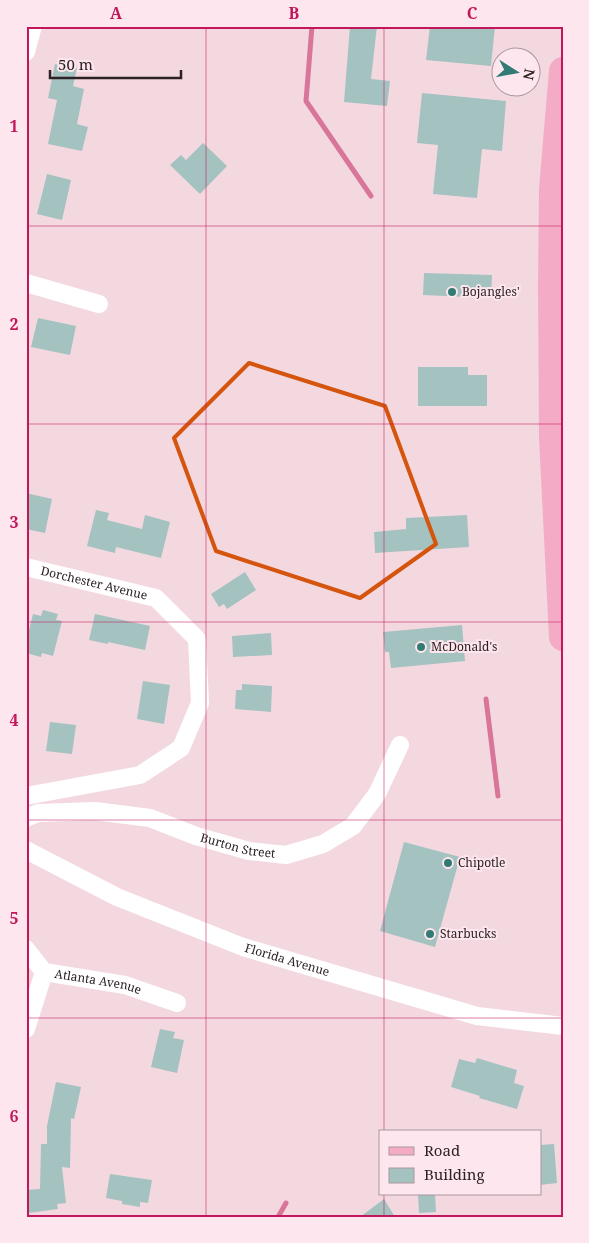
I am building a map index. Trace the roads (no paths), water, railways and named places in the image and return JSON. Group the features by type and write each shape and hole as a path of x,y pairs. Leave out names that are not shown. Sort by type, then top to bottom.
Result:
{"main road":[{"path":"563,71 553,189 552,286 553,437 563,637"}],"street":[{"path":"26,52 33,26"},
{"path":"26,283 99,304"},
{"name":"Dorchester Avenue","path":"26,567 156,598 197,638 200,704 180,748 140,775 26,796"},
{"name":"Burton Street","path":"26,818 38,813 95,811 150,818 196,836 249,851 286,855 323,844 353,826 377,794 400,745"},
{"name":"Florida Avenue","path":"26,850 116,897 244,948 477,1016 563,1026"},
{"name":"Atlanta Avenue","path":"26,949 44,972 125,985 177,1003"},
{"path":"26,1029 44,972"}],"waterway":[{"path":"312,26 306,101 371,196"},
{"path":"486,699 498,796"},
{"path":"278,1217 286,1203"}],"place":[{"name":"Bojangles'","path":"452,292"},
{"name":"McDonald's","path":"421,647"},
{"name":"Chipotle","path":"448,863"},
{"name":"Starbucks","path":"430,934"}]}
